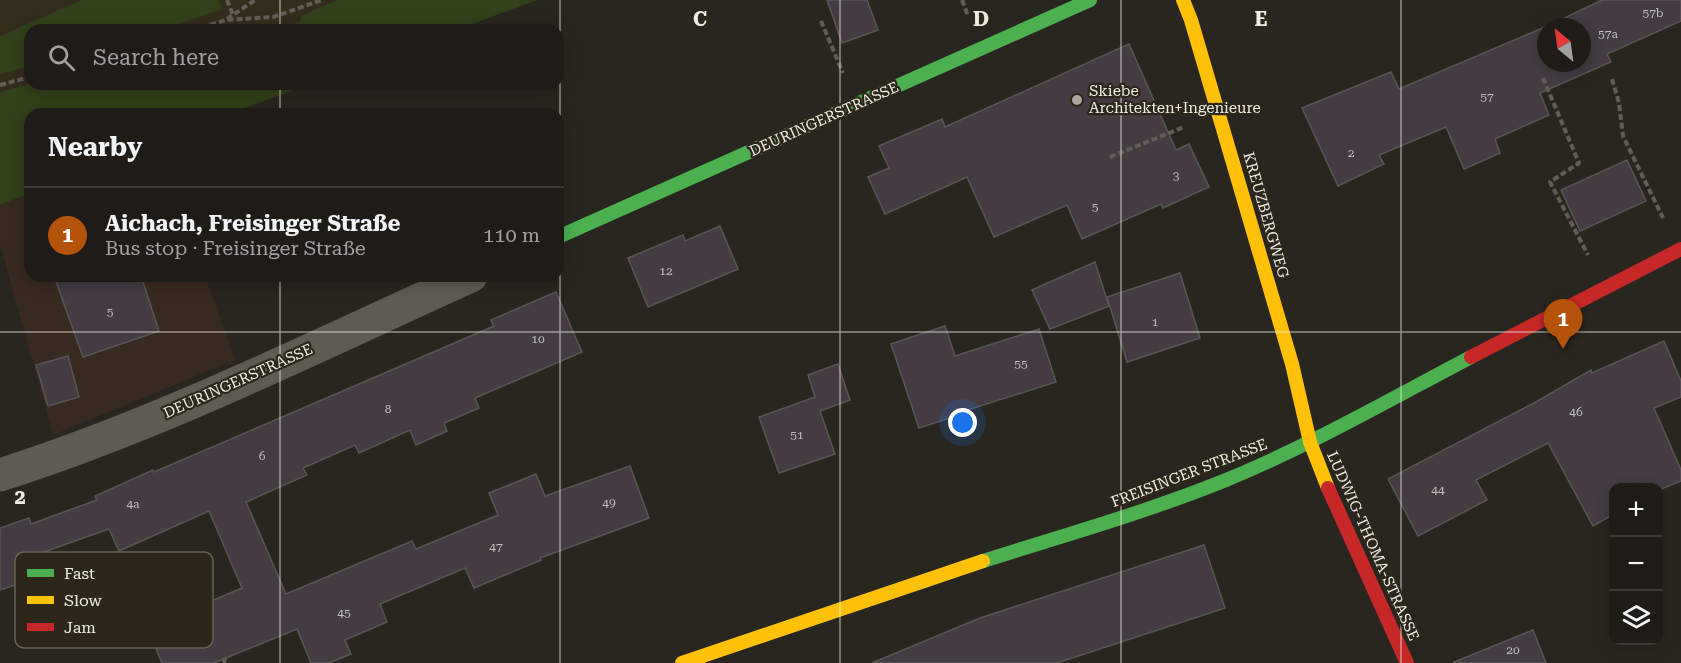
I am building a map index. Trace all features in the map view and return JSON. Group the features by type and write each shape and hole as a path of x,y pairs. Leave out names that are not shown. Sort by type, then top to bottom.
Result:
{"street":[{"name":"DEURINGERSTRASSE","path":"564,234 980,51 1090,0"},
{"name":"KREUZBERGWEG","path":"1183,0 1219,113 1292,364 1310,442"},
{"name":"FREISINGER STRASSE","path":"682,663 944,573 1156,507 1228,479 1310,442 1680,250"},
{"name":"DEURINGERSTRASSE","path":"0,475 135,427 458,282"},
{"name":"LUDWIG-THOMA-STRASSE","path":"1310,442 1331,496 1407,663"}],"path":[{"path":"227,0 233,15"},
{"path":"226,20 255,0"},
{"path":"213,24 226,20 273,17 322,0"},
{"path":"821,21 856,104"},
{"path":"1543,78 1579,163 1550,182 1605,287"},
{"path":"0,85 24,79"},
{"path":"1612,79 1619,104 1623,136 1680,250"},
{"path":"1110,157 1219,113"}],"shaded area":[{"path":"0,0 436,0 377,24 24,24 24,90 30,90 30,108 24,108 24,127 0,179"},
{"path":"24,195 24,282 207,282 235,360 53,435 0,244 0,205"}],"green space":[{"path":"82,0 218,0 223,9 178,24 27,24"},
{"path":"337,0 537,0 472,24 292,24 300,22 301,16"},
{"path":"24,25 24,68 0,74 0,36"},
{"path":"24,86 24,90 294,90 245,108 24,108 24,195 0,205 0,92"}],"building":[{"path":"827,0 867,0 878,30 842,43"},
{"path":"1602,0 1681,0 1681,21 1607,54 1611,62 1591,71 1591,18 1564,18"},
{"path":"1537,30 1537,72 1588,72 1540,93 1549,115 1495,139 1500,153 1464,169 1446,127 1379,155 1384,164 1338,186 1302,108 1391,72 1399,89"},
{"path":"1129,44 1176,150 1189,144 1209,187 1163,208 1161,204 1082,239 1067,205 994,237 967,177 885,214 868,177 889,168 879,146 942,119 945,127"},
{"path":"1627,160 1646,201 1580,231 1561,190"},
{"path":"720,226 738,269 648,307 628,258 683,235 685,241"},
{"path":"1095,262 1109,306 1050,329 1032,290"},
{"path":"1180,273 1200,338 1127,362 1107,297"},
{"path":"56,282 143,282 159,331 83,357"},
{"path":"556,292 582,352 475,398 479,408 444,423 447,431 416,445 410,430 359,453 355,445 303,468 307,475 246,502 286,594 412,541 416,549 498,515 489,493 536,474 545,496 630,466 649,518 540,558 541,560 474,588 465,568 380,604 387,622 345,640 351,654 329,663 311,663 297,629 214,663 162,663 156,648 213,648 213,600 242,588 209,511 119,551 109,529 44,552 15,552 15,585 0,590 0,528 29,518 31,524 97,500 95,496 153,470 154,472 494,326 491,320"},
{"path":"945,326 955,356 1039,329 1056,382 955,414 956,416 919,428 891,344"},
{"path":"1664,341 1681,381 1681,397 1654,408 1681,470 1681,481 1663,488 1663,483 1609,483 1609,517 1593,526 1548,443 1476,480 1487,500 1418,536 1388,479 1534,403 1591,370 1592,373"},
{"path":"68,356 79,397 48,406 36,365"},
{"path":"838,364 850,400 820,411 835,454 779,473 759,417 815,397 808,375"},
{"path":"1204,545 1225,608 1057,663 872,663 980,618"},
{"path":"1533,630 1546,663 1454,663 1454,662"}],"traffic: fast":[{"path":"564,234 1090,0"},
{"path":"983,561 1136,513 1226,480 1320,437 1471,357"}],"traffic: slow":[{"path":"1183,0 1191,20 1292,364 1310,442 1328,488"},
{"path":"682,663 983,561"}],"traffic: jam":[{"path":"1471,357 1681,249"},
{"path":"1328,488 1407,663"}],"place":[{"name":"Skiebe Architekten+Ingenieure","path":"1077,100"},
{"name":"Aichach, Freisinger Straße","path":"1563,349"}]}
